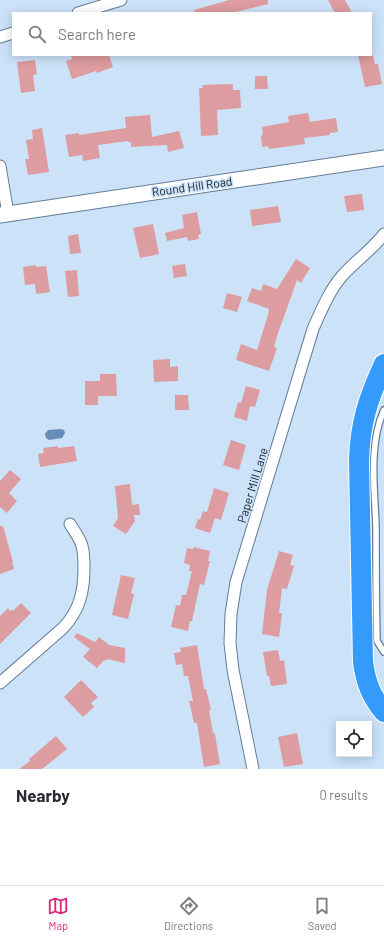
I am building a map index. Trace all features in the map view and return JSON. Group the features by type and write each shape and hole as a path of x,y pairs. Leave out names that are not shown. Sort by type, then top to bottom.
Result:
{"highway":[{"path":"384,364 368,401 362,422 359,461 363,662 370,691 376,703 384,712"}],"main road":[{"name":"Round Hill Road","path":"4,215 384,158"}],"street":[{"path":"81,12 121,0"},
{"path":"0,37 12,33"},
{"path":"0,166 4,215"},
{"name":"Paper Mill Lane","path":"253,769 233,670 231,650 231,614 236,582 313,328 330,294 342,277 378,242 384,234"},
{"path":"0,683 63,628 71,620 77,608 84,585 84,554 82,544 70,524"}],"lane":[{"path":"384,410 380,420 375,443 374,472 376,641 384,652"}],"water":[{"path":"48,430 64,430 65,433 62,438 49,440 46,438 45,434"}],"building":[{"path":"229,0 268,0 268,4 235,12 195,12 194,10"},
{"path":"328,0 345,0 351,12 334,12"},
{"path":"373,55 375,64 378,64 382,84 365,87 358,56"},
{"path":"71,56 109,56 113,67 97,73 96,71 72,79 66,61 72,59"},
{"path":"35,60 37,74 33,75 35,91 21,93 17,62"},
{"path":"255,76 267,76 268,89 255,89"},
{"path":"233,84 233,90 240,90 241,108 217,110 218,135 201,136 199,88 203,88 202,85"},
{"path":"308,113 310,122 336,118 338,132 330,133 330,135 304,138 305,144 269,149 268,146 262,147 262,127 289,122 288,116"},
{"path":"150,115 152,137 179,131 184,148 168,152 167,145 131,147 131,142 128,141 98,145 100,158 83,161 82,155 69,157 65,135 79,133 79,135 126,128 125,117"},
{"path":"42,128 49,172 28,175 25,159 29,159 26,140 33,139 32,130"},
{"path":"362,194 364,210 347,212 344,196"},
{"path":"278,206 281,222 252,226 250,210"},
{"path":"197,212 201,234 198,235 199,239 188,241 187,237 167,241 165,233 184,228 182,215"},
{"path":"153,224 159,254 140,258 133,228"},
{"path":"78,234 81,253 70,254 68,236"},
{"path":"296,259 310,268 301,283 297,280 277,336 274,347 277,348 269,371 236,360 241,344 257,350 268,315 269,309 247,301 252,288 261,291 263,284 277,289"},
{"path":"185,264 187,276 174,278 172,266"},
{"path":"36,265 36,267 46,266 50,292 36,294 35,284 25,285 23,267"},
{"path":"77,270 79,296 68,297 65,271"},
{"path":"227,293 242,297 237,312 223,308"},
{"path":"170,359 170,367 178,366 178,381 154,382 153,360"},
{"path":"100,374 116,374 117,396 98,396 98,405 85,405 85,381 100,381"},
{"path":"246,386 260,390 255,407 250,406 247,421 234,417 238,402 241,403"},
{"path":"175,395 188,395 189,410 175,410"},
{"path":"231,440 246,445 239,470 223,465"},
{"path":"58,446 58,448 74,446 77,461 40,467 38,454 44,453 43,448"},
{"path":"10,470 21,479 9,493 17,501 7,513 0,507 0,481"},
{"path":"130,484 132,505 139,504 140,515 134,515 135,521 126,534 113,526 118,518 115,486"},
{"path":"214,488 229,493 221,520 215,518 210,533 195,528 203,511 207,512"},
{"path":"0,526 3,526 14,569 0,574"},
{"path":"194,547 210,551 208,561 210,561 204,585 200,584 192,621 190,621 188,631 171,627 176,605 180,606 182,595 186,595 192,571 189,571 190,565 184,563 187,548 193,549"},
{"path":"279,551 293,555 290,565 294,566 287,589 282,588 279,613 282,613 279,637 262,634 267,590"},
{"path":"121,575 135,578 131,593 134,594 128,619 112,615"},
{"path":"21,603 31,613 0,644 0,616 8,608 10,611 13,611"},
{"path":"77,633 95,642 99,637 109,645 125,648 125,663 107,659 106,661 104,660 97,668 83,657 90,649 74,637"},
{"path":"197,645 204,689 206,689 211,710 209,710 220,764 204,767 197,723 194,723 189,701 193,701 188,676 184,676 182,664 176,665 174,653 181,652 180,648"},
{"path":"278,650 280,661 284,660 287,684 271,686 269,676 267,676 263,652"},
{"path":"81,680 98,697 91,703 94,707 83,717 64,697"},
{"path":"297,733 303,764 284,767 278,737"},
{"path":"56,736 67,749 42,769 19,769 30,761 29,759"}]}
